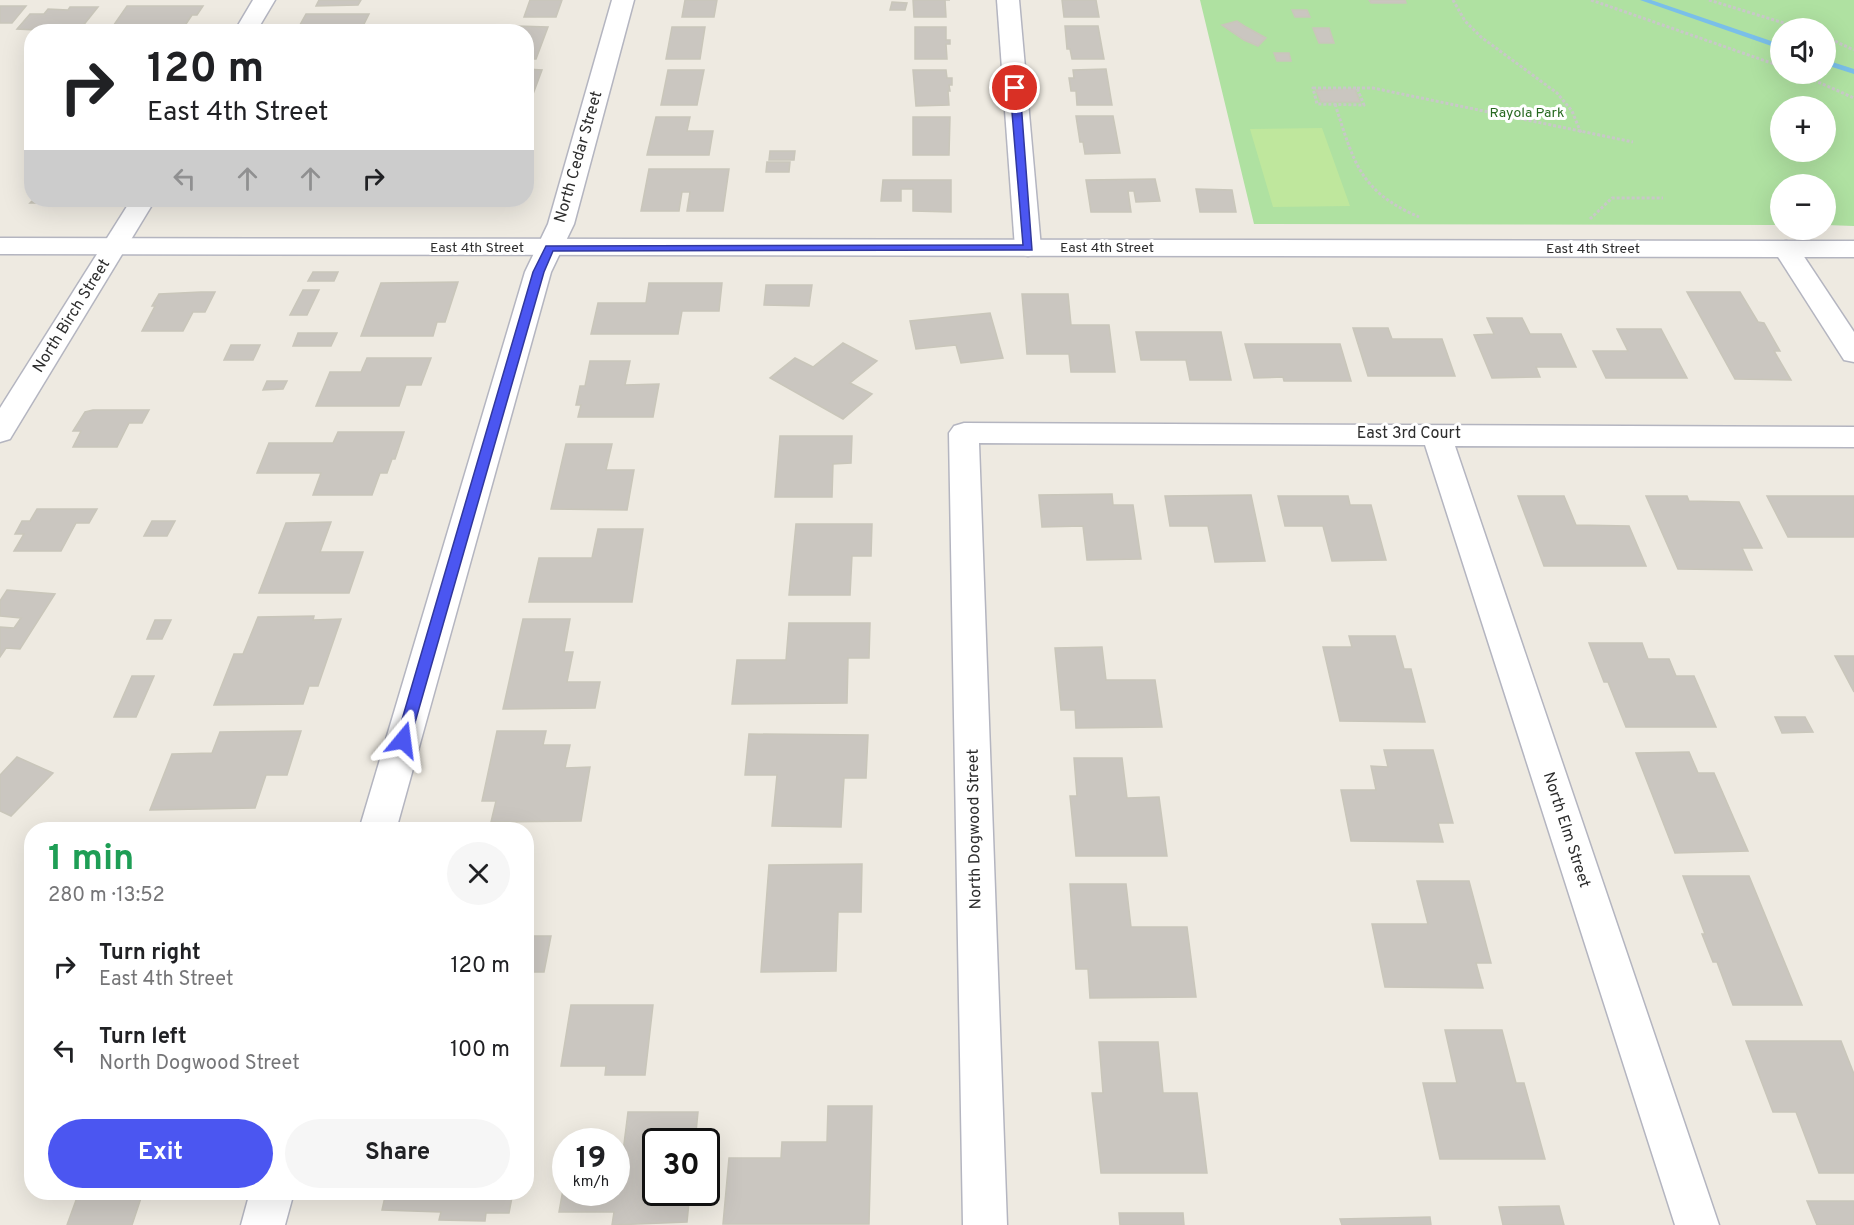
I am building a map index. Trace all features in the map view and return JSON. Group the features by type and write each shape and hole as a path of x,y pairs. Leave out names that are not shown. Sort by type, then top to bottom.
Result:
{"street":[{"path":"250,24 264,0"},
{"name":"North Cedar Street","path":"379,822 538,272 561,224 623,0"},
{"path":"1008,0 1028,248"},
{"name":"North Birch Street","path":"0,432 139,207"},
{"name":"East 4th Street","path":"0,246 1854,249"},
{"path":"1786,249 1854,353"},
{"name":"East 3rd Court","path":"964,433 1854,437"},
{"name":"North Dogwood Street","path":"964,433 985,1225"},
{"name":"North Elm Street","path":"1436,434 1697,1225"},
{"path":"263,1225 270,1200"}],"path":[{"path":"1453,0 1468,25 1508,57 1548,83 1563,98 1577,116 1581,133"},
{"path":"1591,0 1770,63"},
{"path":"1709,0 1770,19"},
{"path":"1836,42 1854,50"},
{"path":"1822,84 1854,98"},
{"path":"1357,88 1364,105 1317,104 1313,88 1357,88 1373,88 1633,142"},
{"path":"1335,104 1355,165 1364,180 1377,196 1388,204 1421,218"},
{"path":"1588,222 1612,198 1663,198"}],"green space":[{"name":"Rayola Park","path":"1200,0 1854,0 1854,226 1836,225 1836,174 1770,174 1770,225 1254,224"},
{"path":"1322,128 1350,206 1273,207 1250,129"}],"building":[{"path":"319,0 361,0 358,5 316,6"},
{"path":"530,0 562,0 556,17 524,17"},
{"path":"685,0 717,0 714,17 682,17"},
{"path":"913,0 945,0 946,17 914,17"},
{"path":"1062,0 1096,0 1099,17 1064,17"},
{"path":"1369,0 1405,0 1406,3 1371,3"},
{"path":"892,2 907,3 905,10 890,10"},
{"path":"0,6 26,6 12,23 0,23"},
{"path":"127,6 203,6 197,15 192,15 186,24 115,24"},
{"path":"70,7 98,7 84,24 24,24 24,29 17,29 30,14 44,14 48,9 68,10"},
{"path":"1292,10 1307,10 1310,17 1295,17"},
{"path":"306,14 369,14 364,24 300,24"},
{"path":"1237,21 1266,38 1258,46 1244,40 1222,25"},
{"path":"1065,26 1098,26 1104,59 1072,59 1070,49 1067,49"},
{"path":"534,27 548,27 536,59 534,59"},
{"path":"672,27 705,27 700,59 666,59"},
{"path":"915,27 946,27 946,40 950,40 950,44 946,44 947,59 915,59"},
{"path":"1313,28 1329,28 1334,43 1319,43"},
{"path":"1274,53 1289,53 1291,61 1277,61"},
{"path":"1106,69 1112,105 1077,105 1076,91 1071,91 1069,78 1074,78 1073,70"},
{"path":"534,70 542,70 534,92"},
{"path":"668,70 704,70 697,105 661,105"},
{"path":"913,70 946,70 947,78 952,78 952,85 949,85 950,91 948,91 949,105 916,106"},
{"path":"1355,89 1360,102 1321,102 1316,90"},
{"path":"1076,116 1113,116 1120,153 1085,154 1083,142 1080,142"},
{"path":"656,117 690,117 687,131 713,131 709,155 647,155"},
{"path":"913,117 950,117 949,155 913,155"},
{"path":"770,151 795,151 794,160 769,160"},
{"path":"767,162 790,162 789,172 766,172"},
{"path":"649,169 729,169 723,211 687,211 690,192 682,192 679,211 641,211"},
{"path":"1155,179 1160,201 1136,202 1134,191 1128,191 1131,212 1091,212 1086,180"},
{"path":"883,180 951,180 951,212 913,211 913,189 901,189 901,201 881,201"},
{"path":"1196,189 1232,190 1236,212 1200,212"},
{"path":"313,272 338,272 334,281 308,281"},
{"path":"458,282 445,322 437,322 433,336 361,336 381,283"},
{"path":"649,283 722,283 719,311 682,311 678,334 591,334 598,303 646,303"},
{"path":"766,285 812,285 809,306 764,305"},
{"path":"303,290 319,290 307,315 290,315"},
{"path":"215,292 205,312 193,312 183,331 142,331 159,294"},
{"path":"1687,292 1740,292 1758,322 1764,323 1780,351 1774,351 1791,380 1735,379"},
{"path":"1022,294 1068,294 1071,325 1109,325 1115,372 1071,372 1069,354 1027,354"},
{"path":"990,313 1003,358 961,363 956,345 916,349 910,321"},
{"path":"1487,318 1522,318 1530,334 1561,334 1576,367 1536,367 1540,377 1492,378 1474,335 1494,334"},
{"path":"1353,328 1388,328 1392,339 1442,339 1455,376 1368,376"},
{"path":"1617,329 1661,329 1687,378 1606,378 1593,351 1628,351"},
{"path":"1136,332 1221,332 1231,380 1190,380 1186,360 1141,360"},
{"path":"298,333 337,333 331,346 293,346"},
{"path":"843,343 877,361 850,383 872,394 843,419 770,378 795,358 813,367"},
{"path":"1245,344 1340,344 1351,381 1284,381 1283,377 1254,378"},
{"path":"231,345 260,345 253,360 224,360"},
{"path":"367,358 431,358 421,385 406,385 399,406 316,406 330,372 361,372"},
{"path":"590,361 630,361 625,385 659,384 653,417 578,417 581,405 576,405 580,386 585,386"},
{"path":"267,381 287,381 283,389 263,390"},
{"path":"149,410 142,423 129,423 117,447 73,447 81,431 73,431 85,412"},
{"path":"338,432 404,432 395,459 392,459 387,473 380,473 372,495 313,495 321,473 257,473 269,443 333,443"},
{"path":"780,436 852,436 851,463 833,464 832,497 775,497"},
{"path":"566,444 612,444 606,470 634,470 627,510 551,509"},
{"path":"1112,494 1113,505 1133,505 1141,559 1087,560 1083,526 1042,527 1039,495"},
{"path":"1251,495 1265,561 1215,562 1208,526 1170,526 1165,496"},
{"path":"1278,496 1348,496 1350,505 1371,505 1386,560 1332,561 1323,526 1285,526"},
{"path":"1518,496 1564,496 1576,525 1629,526 1646,566 1544,566"},
{"path":"1646,496 1687,496 1689,501 1739,502 1762,548 1742,548 1752,570 1678,569"},
{"path":"1767,496 1854,496 1854,537 1788,537"},
{"path":"37,509 97,509 89,523 76,523 61,551 14,551 24,534 15,534 22,521 30,521"},
{"path":"152,521 175,521 167,536 144,536"},
{"path":"331,522 320,552 363,552 349,593 259,593 286,523"},
{"path":"796,524 872,524 871,556 852,556 850,595 789,595"},
{"path":"598,529 643,529 632,602 529,602 539,558 592,558"},
{"path":"7,590 55,594 20,649 6,648 0,657 0,627 14,628 21,618 0,616 0,601"},
{"path":"314,616 313,620 341,619 318,686 309,686 303,704 214,705 234,654 243,654 258,617"},
{"path":"523,619 570,619 564,652 573,652 567,682 600,682 595,708 503,709"},
{"path":"155,620 171,620 162,639 147,639"},
{"path":"789,623 870,623 869,658 848,658 847,703 732,704 737,660 786,660"},
{"path":"1349,636 1395,636 1404,669 1411,669 1425,722 1340,721 1323,647 1352,647"},
{"path":"1589,643 1642,643 1648,659 1669,659 1676,676 1694,676 1716,727 1626,727 1608,682 1604,682"},
{"path":"1102,647 1106,680 1155,680 1162,727 1076,728 1075,710 1061,710 1055,648"},
{"path":"1835,656 1854,656 1854,692"},
{"path":"132,676 154,676 136,717 114,717"},
{"path":"1775,717 1805,717 1813,732 1782,733"},
{"path":"301,731 287,775 266,775 255,808 150,810 172,754 212,753 220,732"},
{"path":"497,731 546,731 543,745 570,745 565,768 590,767 581,821 491,822 496,801 482,801"},
{"path":"749,734 868,735 866,778 844,778 841,827 772,826 777,775 745,775"},
{"path":"1384,750 1433,750 1453,823 1438,823 1443,842 1351,841 1341,790 1376,790 1371,766 1388,767"},
{"path":"1689,752 1698,773 1714,773 1748,851 1675,853 1636,753"},
{"path":"17,757 53,773 11,816 0,811 0,775"},
{"path":"1074,758 1122,758 1127,798 1159,797 1167,856 1076,856 1070,796 1077,796"},
{"path":"862,864 861,912 838,912 836,971 761,972 769,865"},
{"path":"1683,876 1749,876 1802,1005 1733,1005 1717,962 1713,962 1702,934 1705,934"},
{"path":"1417,881 1469,881 1491,963 1476,963 1483,988 1385,987 1372,924 1428,924"},
{"path":"1070,884 1126,884 1131,927 1187,927 1196,997 1090,998 1088,969 1076,969"},
{"path":"534,936 551,936 544,972 534,972"},
{"path":"571,1005 653,1005 645,1075 605,1075 606,1066 561,1066"},
{"path":"1445,1030 1502,1030 1516,1083 1524,1083 1545,1159 1440,1159 1423,1083 1457,1083"},
{"path":"1746,1041 1841,1041 1854,1074 1854,1173 1819,1173 1796,1112 1773,1112"},
{"path":"1099,1042 1158,1042 1163,1093 1197,1093 1207,1173 1101,1173 1092,1093 1103,1093"},
{"path":"828,1106 872,1106 869,1224 723,1224 729,1158 781,1158 782,1142 827,1142"},
{"path":"628,1112 698,1112 696,1128 642,1128 642,1206 689,1206 687,1222 612,1225 614,1212 559,1212 560,1206 630,1206 630,1128 626,1128"},
{"path":"76,1200 140,1200 132,1225 67,1225"},
{"path":"384,1200 511,1200 509,1213 486,1213 485,1221 439,1220 441,1212 382,1210"},
{"path":"1807,1201 1854,1201 1854,1225 1817,1225"},
{"path":"1559,1206 1564,1225 1503,1225 1499,1207"},
{"path":"1119,1213 1183,1213 1184,1225 1120,1225"},
{"path":"1430,1217 1431,1225 1342,1225 1340,1219"}],"waterway":[{"path":"1644,0 1770,44"},
{"path":"1836,66 1854,72"}],"route":[{"path":"403,740 538,272 550,248 1028,248 1015,88"}]}
